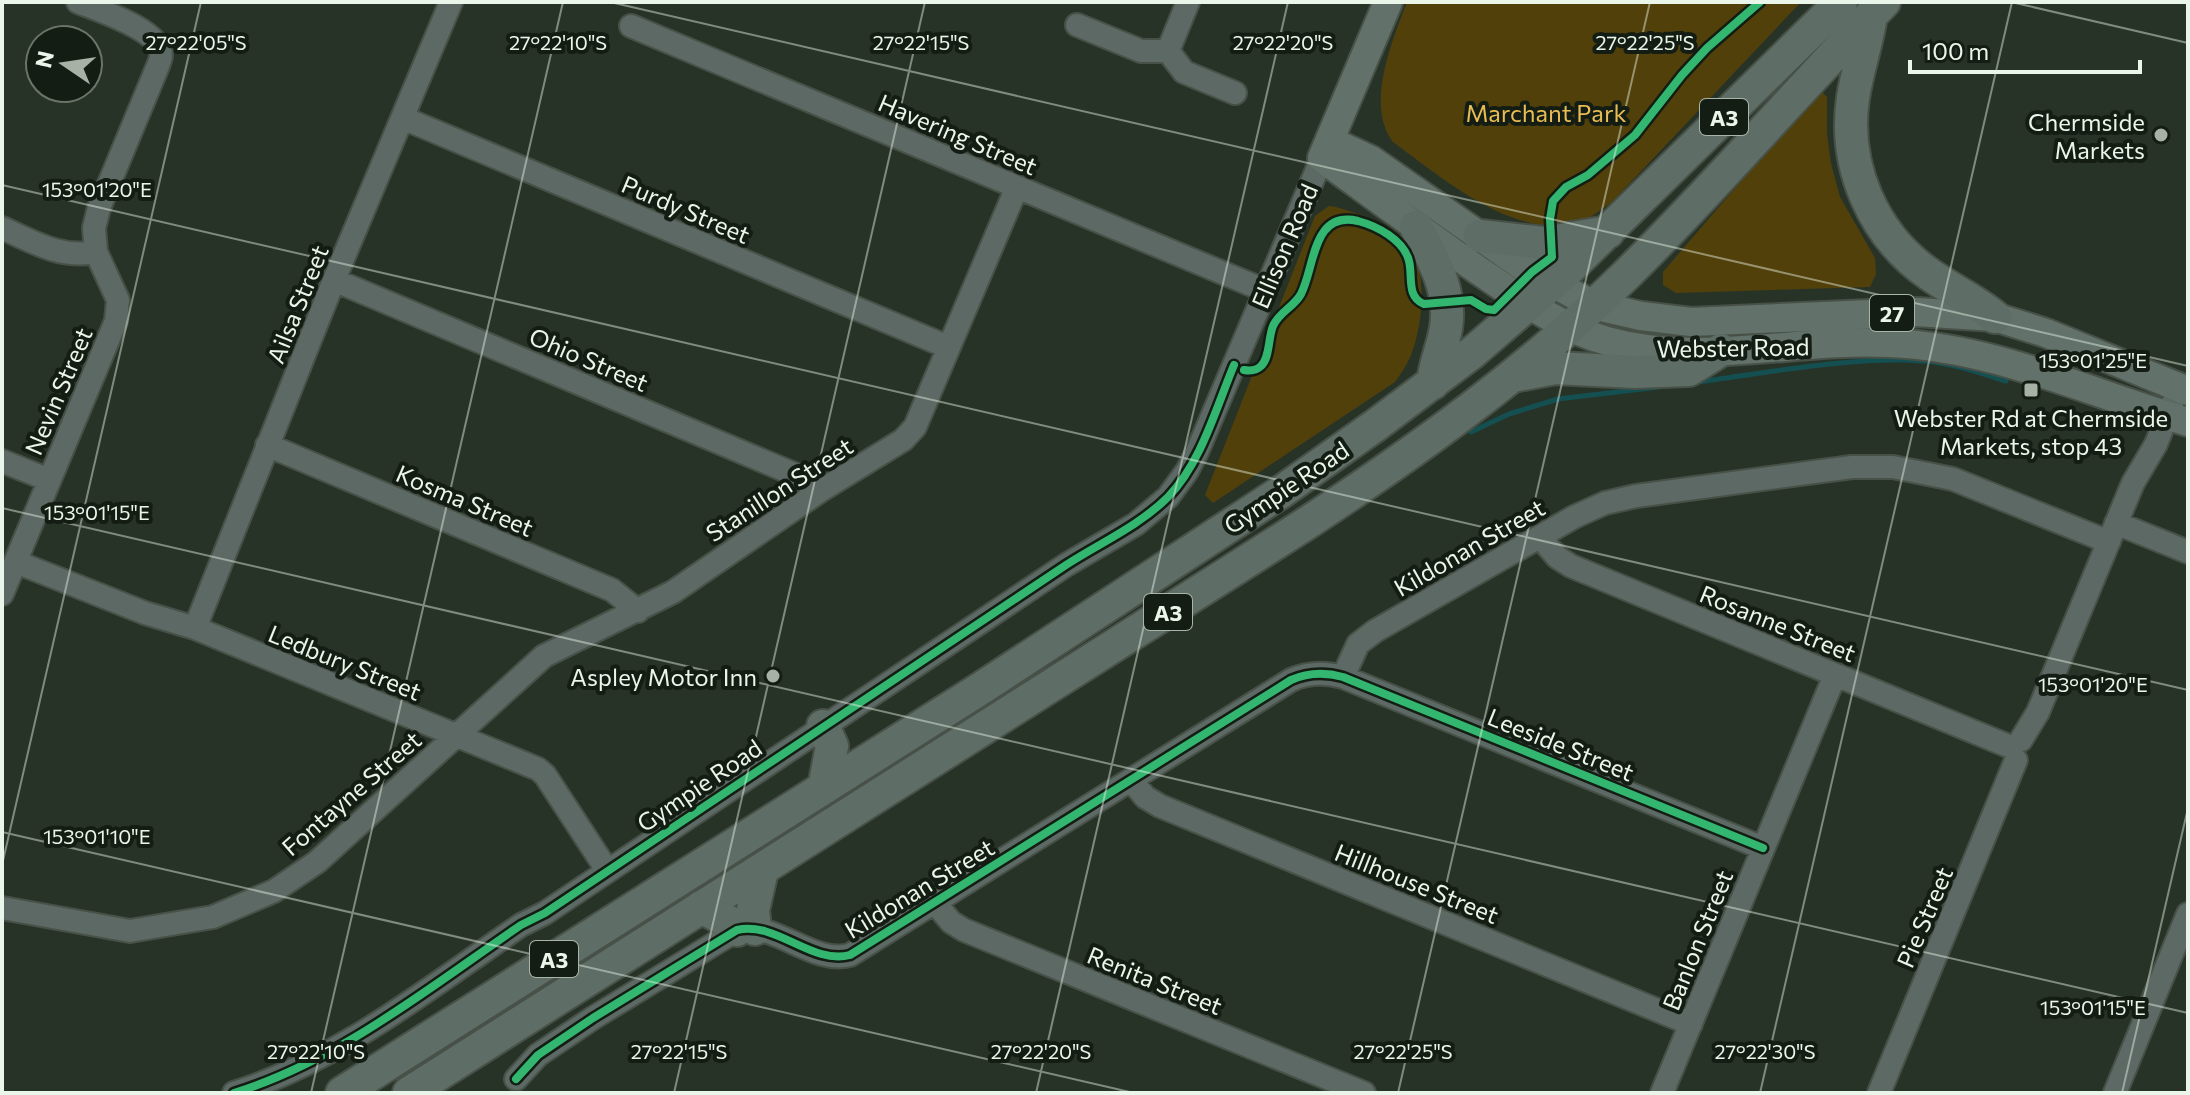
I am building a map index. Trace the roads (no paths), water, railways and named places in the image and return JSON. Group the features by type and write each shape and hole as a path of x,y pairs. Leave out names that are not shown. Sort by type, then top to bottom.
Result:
{"highway":[{"name":"Gympie Road","path":"342,1093 824,788 1268,501 1433,383 1540,294 1608,232 1841,2"},
{"name":"Gympie Road","path":"409,1093 1325,512 1411,453 1510,377 1581,315 1670,230 1877,9"},
{"path":"1877,9 1853,98 1852,152 1857,176 1888,236 1927,273 1977,302 1995,317"},
{"path":"1416,227 1440,274 1447,301 1446,329 1435,359 1433,383"},
{"path":"1480,236 1544,243 1608,232"},
{"path":"1510,377 1555,368 1635,372 1689,370 1721,350"},
{"path":"823,726 832,746 824,788"},
{"path":"701,907 746,930 762,870"}],"main road":[{"name":"Ellison Road","path":"1326,149 1388,2"},
{"path":"1351,93 1371,160"},
{"name":"Webster Road","path":"1326,149 1371,160 1480,236 1540,294"},
{"name":"Webster Road","path":"1326,149 1416,227 1581,315 1607,341 1662,352 1863,343 1930,346 2017,365 2169,416"},
{"name":"Webster Road","path":"1581,315 1641,316 1691,322 1916,312 1995,317 2046,333 2177,387"}],"street":[{"name":"Ailsa Street","path":"195,628 334,280 451,2"},
{"path":"1168,51 1188,2"},
{"path":"2,228 63,254 96,252 94,228 99,208 161,54 156,41 141,29 82,3"},
{"path":"1077,25 1141,51 1168,51"},
{"name":"Havering Street","path":"631,26 1264,290"},
{"path":"1168,51 1184,72 1235,93"},
{"name":"Purdy Street","path":"403,118 948,347"},
{"name":"Ellison Road","path":"1175,488 1197,452 1326,149"},
{"name":"Stanillon Street","path":"455,736 544,656 673,592 820,491 903,440 915,427 1017,187"},
{"name":"Nevin Street","path":"2,594 116,321 118,300 96,252"},
{"name":"Ohio Street","path":"334,280 794,474 820,491"},
{"name":"Pie Street","path":"1879,1093 2014,748 2038,712 2133,483 2169,416 2177,387"},
{"name":"Kosma Street","path":"267,445 612,590 638,611"},
{"path":"2,461 49,480"},
{"name":"Kildonan Street","path":"746,930 829,956 842,957 861,949 1291,680 1317,673 1343,677 1358,644 1367,636 1590,509 1619,499 1870,466 1915,470 1953,479 2112,533 2188,552"},
{"name":"Gympie Road","path":"234,1093 289,1074 336,1049 1078,558 1136,524 1175,488"},
{"name":"Rosanne Street","path":"1540,537 1557,557 1571,566 2014,748"},
{"name":"Ledbury Street","path":"16,562 145,613 195,628 538,769 607,870"},
{"name":"Banlon Street","path":"1662,1093 1835,675"},
{"name":"Leeside Street","path":"1343,677 1763,848"},
{"name":"Fontayne Street","path":"2,908 130,931 213,917 274,891 317,862 455,736"},
{"name":"Hillhouse Street","path":"1131,780 1145,797 1160,806 1691,1024"},
{"name":"Renita Street","path":"935,903 951,922 964,930 1364,1093"},
{"path":"2115,1093 2182,943 2188,914"},
{"path":"516,1079 531,1060 549,1047 746,930"}],"waterway":[{"path":"1697,382 1810,366 1896,360 1944,364 2006,381"},
{"path":"1471,432 1509,414 1558,399 1659,387"}],"place":[{"name":"Chermside Markets","path":"2161,135"},
{"name":"Webster Rd at Chermside Markets, stop 43","path":"2031,390"},
{"name":"Aspley Motor Inn","path":"773,676"}],"park label":[{"name":"Marchant Park","path":"1546,112"}]}
